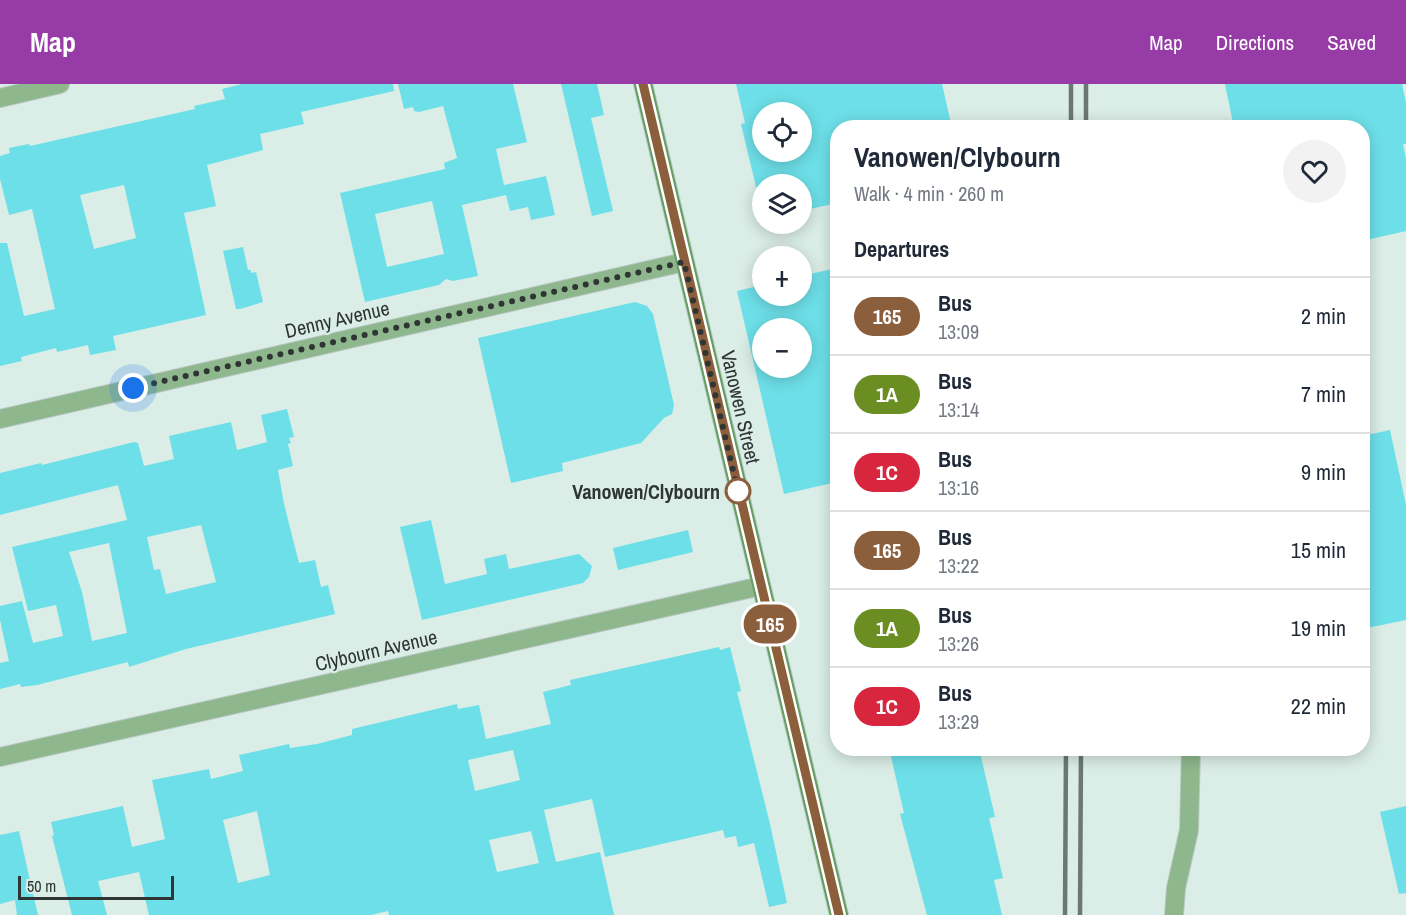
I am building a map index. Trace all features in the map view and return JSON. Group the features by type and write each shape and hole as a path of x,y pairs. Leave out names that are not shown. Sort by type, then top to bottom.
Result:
{"main road":[{"name":"Vanowen Street","path":"643,84 839,915"}],"street":[{"path":"0,98 60,84"},
{"name":"Denny Avenue","path":"0,419 684,262"},
{"name":"Clybourn Avenue","path":"0,757 761,586"},
{"path":"1174,915 1176,888 1189,830 1191,756"}],"building":[{"path":"242,84 393,84 394,91 301,112 304,124 260,134 263,150 207,165 216,206 184,213 206,315 113,336 116,350 90,355 88,345 57,352 56,348 21,357 22,361 0,366 0,243 7,243 24,316 55,309 32,209 9,215 0,179 0,156 10,153 9,148 29,144 30,146 195,109 194,106 225,99 222,89","holes":["124,185 136,238 94,249 80,195"]},
{"path":"398,84 513,84 527,142 496,149 504,185 546,176 555,215 531,220 528,207 510,211 506,195 462,205 478,276 453,281 446,279 439,285 365,302 340,193 445,169 444,163 457,158 443,106 419,112 414,111 413,107 404,109","holes":["432,201 444,254 387,267 375,214"]},
{"path":"561,84 597,84 604,115 591,118 613,211 592,216"},
{"path":"736,84 942,84 950,120 830,120 830,205 812,209 812,174 753,174 741,124 745,123"},
{"path":"1225,84 1402,84 1406,103 1406,144 1403,144 1406,159 1406,231 1370,239 1370,120 1232,120"},
{"path":"243,247 248,270 251,270 251,273 256,272 263,302 236,309 223,251"},
{"path":"830,270 830,484 784,494 757,378 812,378 812,318 752,318 752,356 737,291 752,287 752,306 812,306 812,274"},
{"path":"635,302 647,306 653,314 674,405 672,414 664,418 641,443 562,463 563,471 511,483 478,338"},
{"path":"287,409 294,437 289,438 291,443 288,444 293,466 278,470 284,504 299,563 315,560 321,587 328,585 335,614 186,649 129,667 128,662 37,685 21,687 20,684 0,689 0,663 9,661 0,620 0,606 22,601 33,643 63,636 56,605 28,611 12,547 127,520 118,485 0,515 0,473 134,442 138,443 144,466 174,459 169,436 231,422 237,450 267,442 261,415","holes":["201,525 216,582 166,594 160,569 154,570 147,537","109,543 127,633 92,641 82,592 69,552"]},
{"path":"1390,430 1406,505 1406,620 1370,627 1370,434"},
{"path":"431,520 445,584 487,574 484,559 506,554 509,569 579,554 592,566 589,577 583,583 422,620 400,527"},
{"path":"688,530 693,552 618,570 613,548"},
{"path":"719,647 720,650 730,647 741,691 737,692 787,903 769,907 754,843 738,847 736,836 725,838 723,830 605,857 592,799 544,810 556,862 600,852 614,915 389,915 388,911 371,915 149,915 139,872 98,881 107,915 72,915 52,836 54,835 51,822 123,806 132,847 165,839 152,780 209,769 211,779 243,771 239,755 289,744 290,748 317,744 352,735 352,729 457,704 458,709 479,705 486,739 551,724 543,692 571,685 570,680","holes":["513,750 520,780 475,791 468,760","257,811 270,875 238,883 223,820","531,831 539,863 497,872 489,840"]},
{"path":"891,756 981,756 995,817 989,818 1003,878 994,880 1002,915 927,915 900,814 904,813"},
{"path":"1406,806 1406,893 1399,894 1380,812"},
{"path":"19,831 38,915 17,915 15,900 0,904 0,835"}],"railway":[{"path":"1071,84 1071,120"},
{"path":"1086,84 1086,120"},
{"path":"1065,915 1066,756"},
{"path":"1080,915 1081,756"}],"bus line":[{"name":"165","path":"643,84 706,359 839,915"}],"place":[{"name":"Vanowen/Clybourn","path":"738,491"}],"route":[{"path":"133,388 684,262 738,491"}]}
